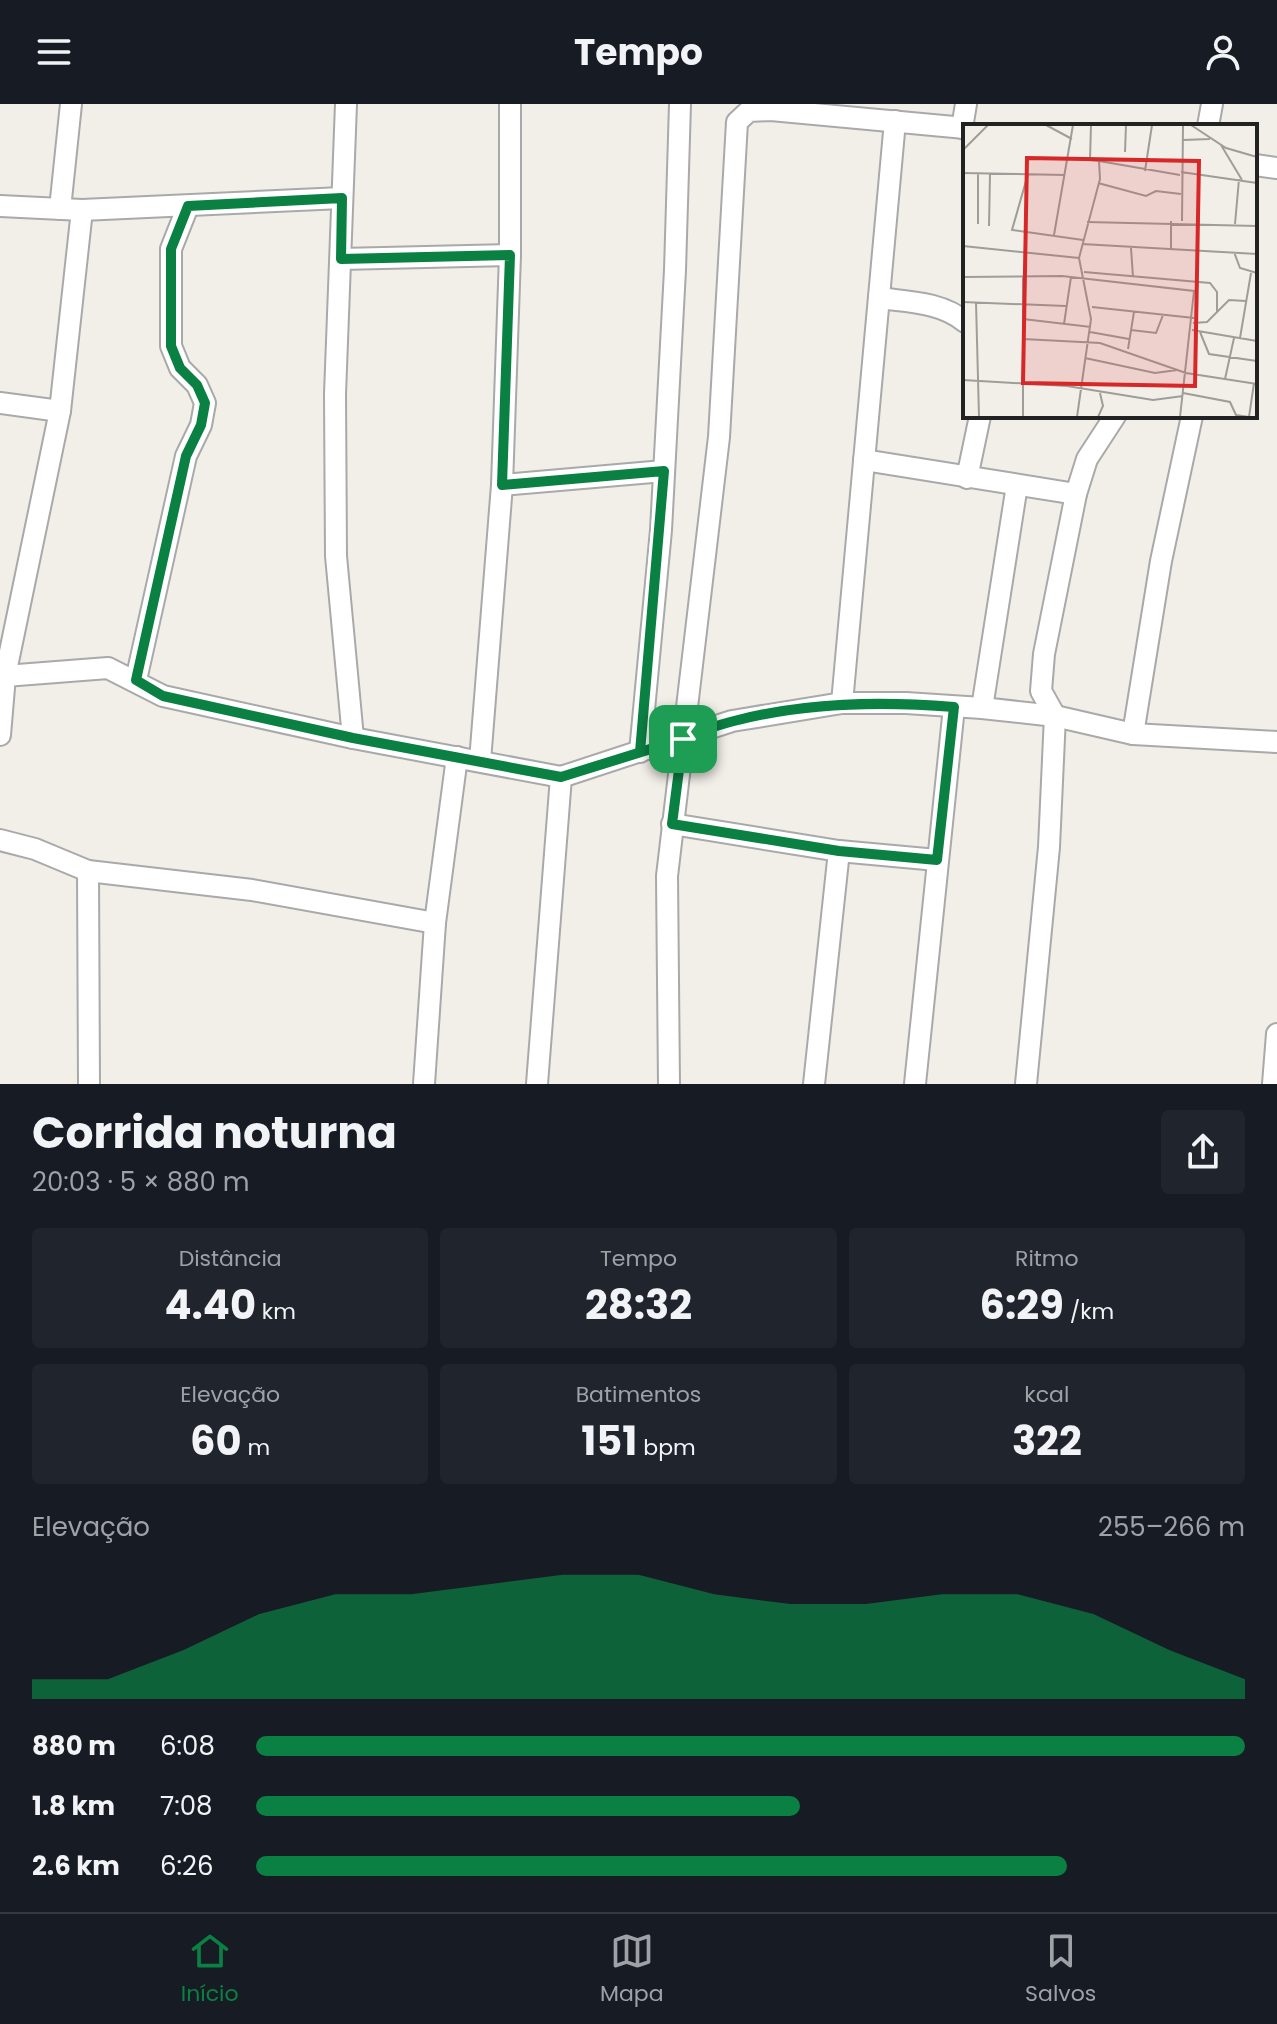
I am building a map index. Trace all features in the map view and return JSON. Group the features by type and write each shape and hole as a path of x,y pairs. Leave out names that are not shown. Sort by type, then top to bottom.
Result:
{"street":[{"path":"60,209 71,104"},
{"path":"346,104 335,394 336,556 353,738"},
{"path":"480,761 502,485 510,255 510,104"},
{"path":"640,752 664,471 680,104"},
{"path":"964,124 966,104"},
{"path":"1208,124 1212,104"},
{"path":"669,1084 667,876 719,437 737,122 749,111 771,110 895,121 922,114 963,128"},
{"path":"842,703 895,121"},
{"path":"1257,165 1277,168"},
{"path":"0,206 82,210 342,198"},
{"path":"136,680 186,456 201,425 205,403 197,385 180,368 171,346 171,249 188,206"},
{"path":"0,735 5,676 60,411 82,210"},
{"path":"341,259 510,255"},
{"path":"879,298 935,306 963,320"},
{"path":"0,403 60,411"},
{"path":"967,478 980,418"},
{"path":"1026,1084 1049,847 1055,716 1041,691 1041,678 1076,494 1087,459 1114,418"},
{"path":"1133,734 1161,561 1192,418"},
{"path":"864,460 1076,494"},
{"path":"502,485 664,471"},
{"path":"982,708 1017,485"},
{"path":"5,676 108,668 163,696 353,738 561,777 732,721 842,703 982,708 1055,716 1133,734 1277,742"},
{"path":"915,1084 954,707"},
{"path":"424,1084 435,923 457,757"},
{"path":"537,1084 561,777"},
{"path":"672,824 839,851 937,860"},
{"path":"0,840 35,849 88,871 252,890 435,923"},
{"path":"814,1084 839,851"},
{"path":"88,871 95,1082"},
{"path":"1273,1084 1277,1034"}],"route":[{"path":"342,198 341,259 510,255 502,485 664,471 640,752 732,721 842,703 954,707 937,860 839,851 672,824 683,739 561,777 353,738 163,696 136,680 186,456 201,425 205,403 197,385 180,368 171,346 171,249 188,206 342,198"}]}
